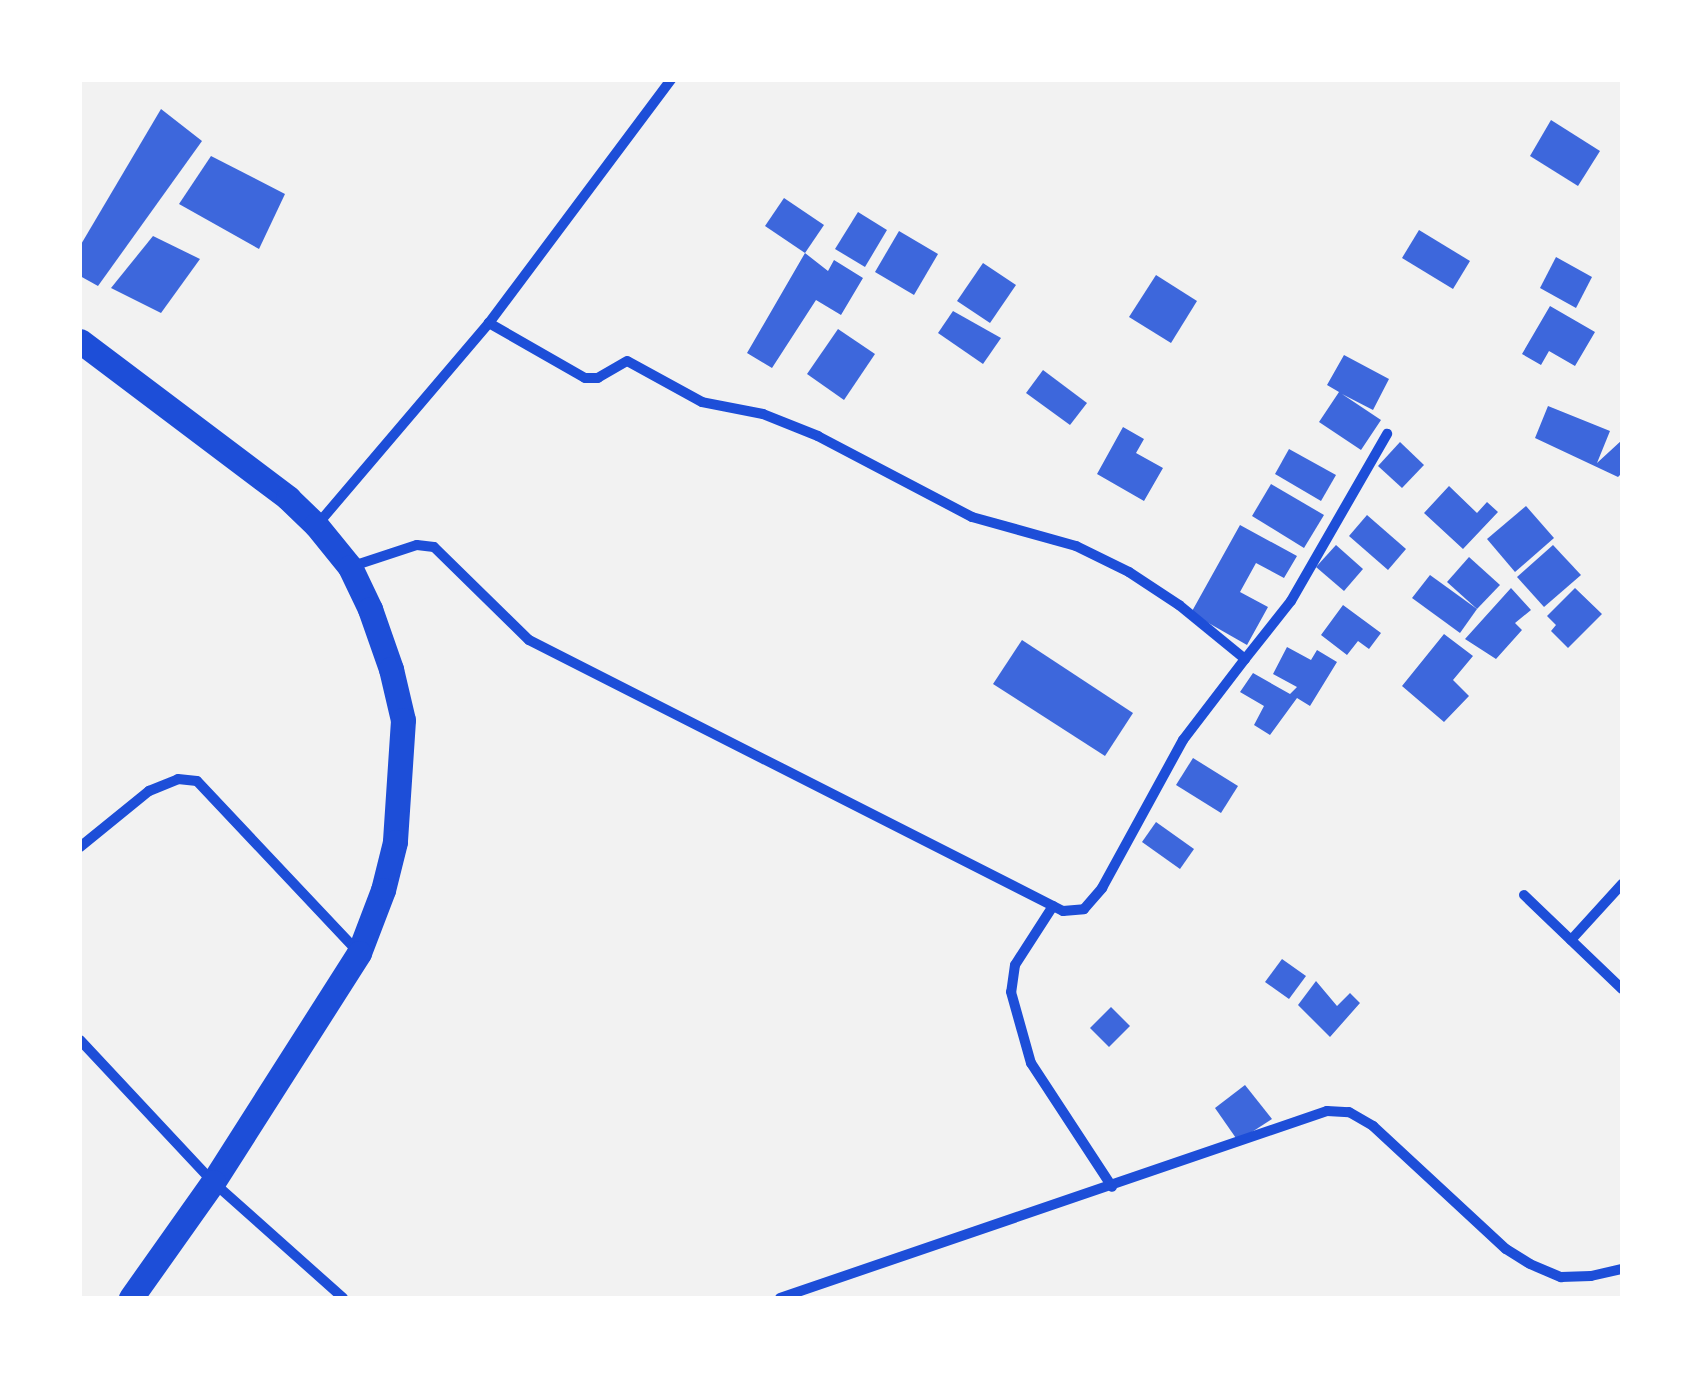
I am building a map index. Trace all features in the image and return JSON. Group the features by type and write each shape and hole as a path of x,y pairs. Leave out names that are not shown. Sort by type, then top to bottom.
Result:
{"highway":[{"path":"80,341 288,498 316,526 350,567 391,669 402,720 395,842 384,890 360,954 214,1182 131,1298"}],"street":[{"path":"316,526 489,323 671,80"},
{"path":"489,323 585,378 598,378 618,363 636,364 702,402 763,414 818,436 972,517 1092,553 1180,605 1245,659"},
{"path":"350,567 417,545 434,547 530,640 1063,911 1084,909 1102,888 1183,740 1291,601 1388,434"},
{"path":"80,847 149,791 178,779 197,781 360,954"},
{"path":"1571,940 1622,884"},
{"path":"1524,896 1622,989"},
{"path":"1054,906 1016,965 1010,992 1031,1063 1112,1187"},
{"path":"80,1040 214,1182 342,1298"},
{"path":"780,1298 1327,1111 1348,1112 1382,1133 1506,1249 1530,1264 1560,1277 1622,1269"}],"building":[{"path":"161,109 202,141 98,286 80,276 80,246"},
{"path":"1551,120 1600,151 1578,186 1530,156"},
{"path":"211,156 285,194 259,249 179,204"},
{"path":"784,198 824,225 805,253 765,226"},
{"path":"858,212 887,230 865,267 835,249"},
{"path":"1419,230 1470,261 1453,289 1402,258"},
{"path":"899,231 938,254 914,295 875,272"},
{"path":"153,236 200,259 161,313 111,288"},
{"path":"805,253 828,271 834,260 863,278 841,315 816,300 772,368 747,353"},
{"path":"1556,257 1592,277 1576,308 1540,288"},
{"path":"983,263 1016,285 990,323 957,301"},
{"path":"1156,275 1197,301 1171,343 1129,317"},
{"path":"1550,306 1595,332 1575,366 1549,351 1541,365 1522,354"},
{"path":"953,311 1001,338 983,364 938,333"},
{"path":"838,329 875,354 844,400 807,374"},
{"path":"1344,355 1389,379 1373,410 1342,394 1381,420 1361,450 1319,422 1339,392 1327,385"},
{"path":"1043,370 1087,403 1070,425 1026,393"},
{"path":"1548,406 1610,431 1597,463 1622,440 1622,473 1618,477 1535,438"},
{"path":"1123,427 1144,439 1136,453 1163,468 1144,501 1097,474"},
{"path":"1400,442 1424,465 1402,488 1378,466"},
{"path":"1289,449 1336,475 1321,501 1275,474"},
{"path":"1271,484 1324,515 1304,548 1252,516"},
{"path":"1449,486 1477,513 1487,502 1498,512 1463,549 1424,513"},
{"path":"1526,506 1554,538 1515,572 1487,539"},
{"path":"1367,515 1406,549 1388,570 1349,536"},
{"path":"1240,525 1297,556 1284,578 1256,563 1240,592 1268,607 1247,645 1191,613"},
{"path":"1336,545 1363,569 1344,591 1316,567"},
{"path":"1553,545 1581,575 1544,607 1517,577"},
{"path":"1469,557 1500,585 1477,609 1447,582"},
{"path":"1430,575 1477,609 1460,633 1412,598"},
{"path":"1511,588 1531,610 1515,623 1522,630 1496,659 1465,639"},
{"path":"1575,588 1602,614 1568,648 1551,631 1556,625 1547,616"},
{"path":"1343,605 1381,633 1369,649 1358,641 1347,655 1321,635"},
{"path":"1444,634 1473,656 1453,680 1469,696 1444,722 1402,686"},
{"path":"1022,640 1133,713 1105,756 993,684"},
{"path":"1287,647 1311,660 1317,650 1337,662 1310,706 1297,698 1270,735 1254,725 1264,706 1240,692 1253,673 1290,694 1297,687 1273,674"},
{"path":"1193,758 1238,786 1221,813 1176,785"},
{"path":"1156,822 1194,849 1180,869 1142,842"},
{"path":"1282,959 1306,976 1289,999 1265,982"},
{"path":"1316,981 1337,1006 1350,993 1360,1003 1330,1037 1298,1005"},
{"path":"1111,1007 1130,1026 1109,1047 1090,1028"},
{"path":"1245,1085 1272,1119 1238,1141 1215,1108"}]}
